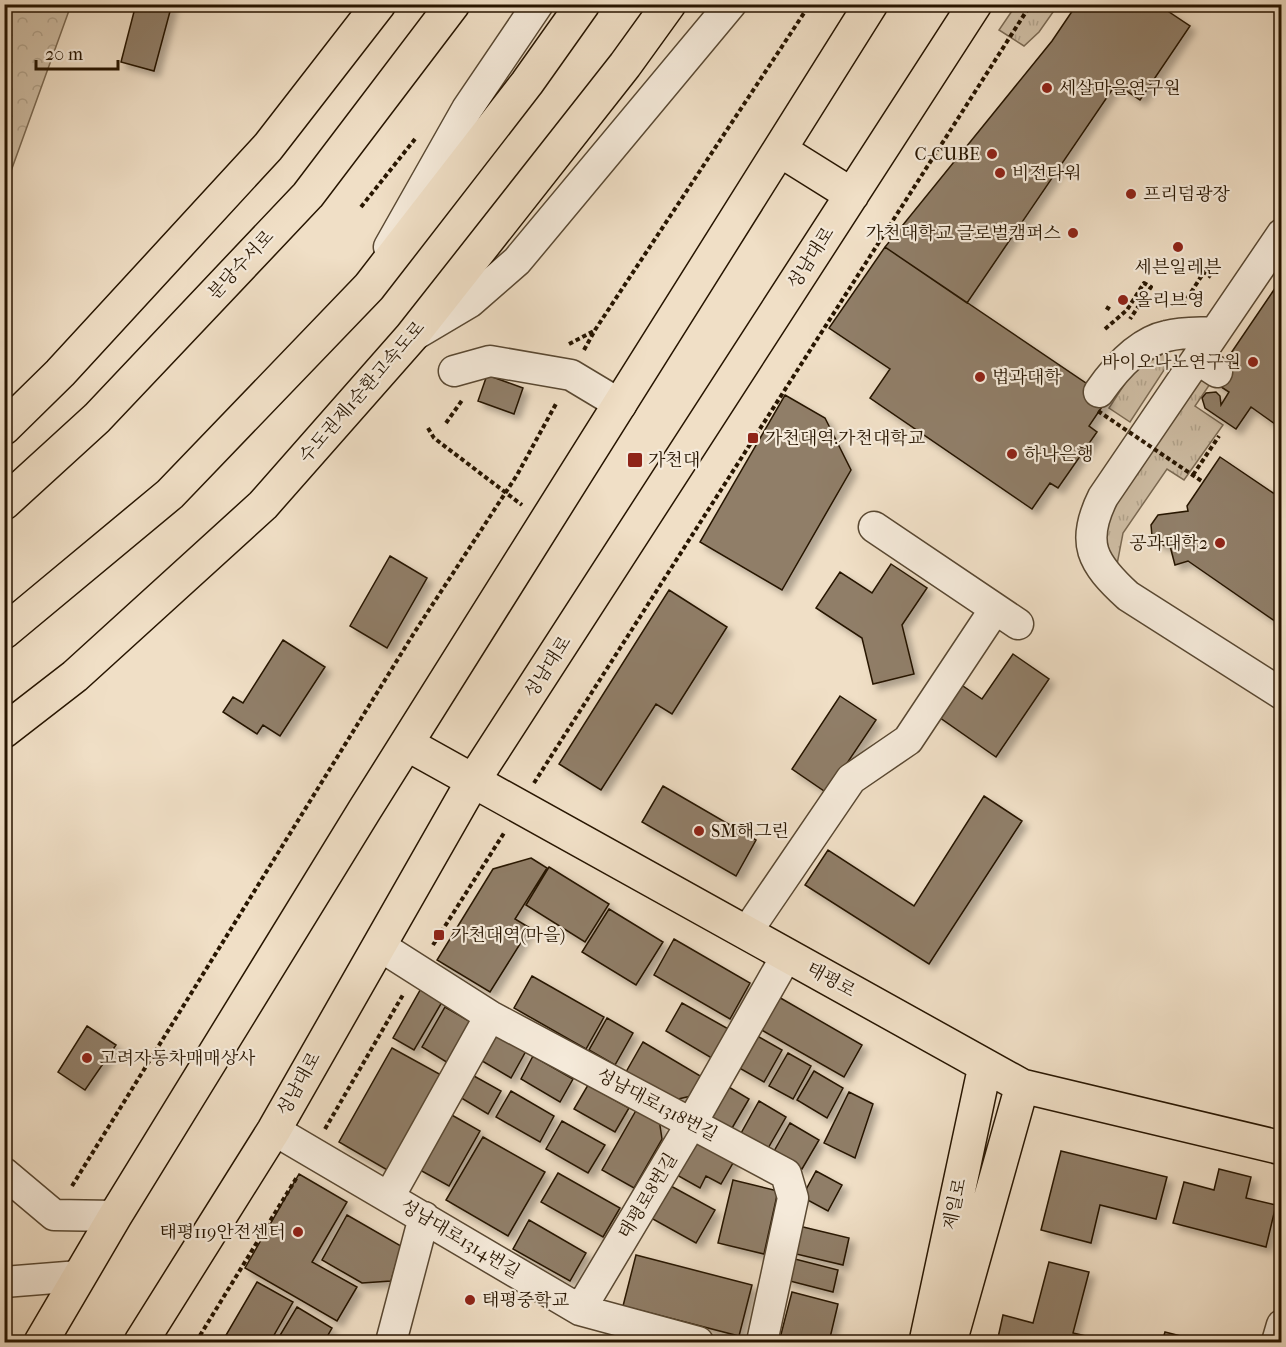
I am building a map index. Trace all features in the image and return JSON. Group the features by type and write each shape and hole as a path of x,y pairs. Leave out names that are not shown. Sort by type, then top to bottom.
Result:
{"main road":[{"path":"4,428 60,373 268,147 379,4"},
{"name":"분당수서로","path":"4,503 97,418 308,195 453,4"},
{"path":"4,632 170,494 369,287 527,83 583,4"},
{"name":"수도권제1순환고속도로","path":"4,731 75,676 263,505 411,337 625,65 669,4"},
{"path":"41,1342 114,1216 871,4"},
{"name":"성남대로","path":"141,1342 274,1130 338,1014 380,946 473,781 975,4"},
{"path":"780,150 852,195"},
{"name":"태평로","path":"407,744 1022,1086 1281,1148"},
{"name":"제일로","path":"926,1342 985,1066"},
{"name":"제일로","path":"950,1342 1022,1086"}],"street":[{"path":"369,287 407,210 467,108 538,4"},
{"path":"411,337 470,302 517,261 731,4"},
{"path":"1281,234 1215,332 1207,365 1103,497 1092,518 1090,539 1096,559 1107,576 1128,596 1281,694"},
{"path":"1099,402 1125,361 1143,346 1166,336 1215,332"},
{"path":"454,371 490,361 571,375 621,405"},
{"path":"746,933 851,778 908,740 1006,617 874,527"},
{"name":"성남대로1318번길","path":"380,946 490,1016 786,1174 794,1198 762,1342"},
{"name":"태평로8번길","path":"579,1310 691,1124 787,955"},
{"name":"성남대로1314번길","path":"389,1197 490,1016"},
{"name":"성남대로1314번길","path":"274,1130 579,1310 698,1342"},
{"path":"4,1173 54,1215 114,1216"},
{"path":"391,1342 424,1217"},
{"path":"4,1282 79,1276"},
{"path":"1277,1342 1281,1325"}],"path":[{"path":"54,1215 414,633 506,493 595,330 810,4"},
{"path":"196,1342 312,1152 418,970 521,807 543,767 1031,4"},
{"path":"361,207 417,135"},
{"path":"1182,306 1204,272 1211,277"},
{"path":"1105,329 1127,310 1144,283 1151,287 1129,321"},
{"path":"1106,307 1110,310"},
{"path":"446,423 462,399"},
{"path":"1099,402 1203,482"},
{"path":"428,428 434,438 546,524"},
{"path":"1193,475 1219,436"}],"green space":[{"path":"5,4 71,5 11,171 5,177"},
{"path":"1016,5 1058,5 1039,32 1024,46 999,30"},
{"path":"1166,352 1170,360 1168,364 1130,422 1109,408 1133,371"},
{"path":"1198,378 1212,381 1195,406 1223,425 1184,480 1167,469 1123,533 1115,575 1103,546 1106,517"}],"building":[{"path":"136,4 172,4 154,71 121,62"},
{"name":"비전타워","path":"1077,4 1157,4 1190,26 1140,100 1116,84 967,303 885,247 1052,41"},
{"name":"법과대학","path":"885,247 1108,398 1089,426 1097,432 1058,488 1050,483 1032,509 870,398 890,369 829,328"},
{"name":"바이오나노연구원","path":"1282,278 1282,414 1275,424 1251,407 1236,429 1205,408 1202,398 1206,393 1216,392 1220,396 1221,405 1229,392 1212,381"},
{"path":"487,375 523,388 514,414 478,401"},
{"path":"785,395 825,418 851,470 782,590 700,542"},
{"name":"공과대학2","path":"1220,457 1282,499 1282,626 1188,561 1175,565 1170,546 1160,545 1152,536 1151,525 1158,515 1188,511 1187,506"},
{"path":"390,556 427,578 387,648 350,626"},
{"path":"891,564 927,588 902,625 914,674 873,684 862,638 816,608 840,572 872,593"},
{"path":"669,590 727,627 672,714 656,704 601,790 559,764"},
{"path":"283,640 325,667 280,736 263,725 257,734 223,712 233,697 243,703"},
{"path":"1013,654 1049,679 996,757 916,701 938,669 982,699"},
{"path":"840,696 876,720 827,793 792,769"},
{"name":"SM해그린","path":"663,786 756,840 736,876 642,822"},
{"path":"984,796 1022,821 929,964 805,885 828,850 914,906"},
{"path":"531,858 547,868 515,919 530,928 490,992 437,960 493,869"},
{"path":"549,867 609,904 585,942 526,905"},
{"path":"609,909 663,942 636,985 582,952"},
{"path":"674,939 750,983 730,1019 654,975"},
{"path":"532,976 604,1017 586,1049 514,1008"},
{"path":"423,985 445,997 414,1050 393,1038"},
{"path":"777,996 862,1045 844,1077 758,1028"},
{"path":"682,1003 732,1031 715,1060 666,1031"},
{"path":"445,1007 476,1025 453,1066 422,1047"},
{"path":"607,1018 633,1033 615,1065 589,1050"},
{"name":"고려자동차매매상사","path":"87,1026 116,1045 85,1090 58,1072"},
{"path":"492,1031 526,1051 511,1078 477,1058"},
{"path":"752,1033 782,1050 764,1082 734,1065"},
{"path":"643,1042 702,1077 691,1096 674,1100 626,1072"},
{"path":"392,1048 443,1076 389,1171 339,1142"},
{"path":"788,1053 811,1066 793,1099 769,1086"},
{"path":"533,1056 573,1079 560,1102 521,1079"},
{"path":"465,1071 501,1091 488,1114 453,1093"},
{"path":"814,1071 843,1088 827,1118 797,1100"},
{"path":"588,1085 629,1108 615,1132 574,1109"},
{"path":"727,1086 749,1099 728,1135 709,1117"},
{"path":"511,1091 554,1116 540,1142 496,1117"},
{"path":"849,1092 873,1104 855,1158 824,1143"},
{"path":"759,1101 786,1117 767,1150 740,1135"},
{"path":"638,1107 659,1119 662,1139 634,1188 602,1170"},
{"path":"450,1114 480,1131 449,1186 418,1169"},
{"path":"562,1121 605,1145 588,1173 546,1149"},
{"path":"790,1123 819,1140 802,1169 773,1153"},
{"path":"483,1137 545,1172 508,1236 446,1200"},
{"path":"708,1140 737,1156 721,1184 706,1176 700,1188 675,1174 691,1145"},
{"path":"1061,1151 1167,1177 1156,1219 1100,1205 1091,1243 1041,1230"},
{"path":"1219,1169 1251,1177 1246,1198 1276,1205 1266,1247 1173,1223 1184,1182 1214,1190"},
{"path":"816,1171 842,1185 828,1211 802,1197"},
{"path":"558,1173 620,1208 603,1237 541,1202"},
{"name":"태평119안전센터","path":"299,1174 347,1202 312,1262 357,1287 337,1321 245,1268"},
{"path":"733,1180 778,1191 764,1254 718,1243"},
{"path":"669,1185 715,1210 696,1243 651,1218"},
{"path":"347,1215 401,1246 391,1281 362,1283 322,1260"},
{"path":"529,1220 586,1253 570,1281 513,1249"},
{"path":"799,1226 849,1238 843,1265 792,1253"},
{"path":"636,1255 752,1285 739,1336 623,1306"},
{"path":"791,1258 838,1270 833,1292 786,1280"},
{"path":"1049,1262 1089,1272 1073,1333 1099,1339 1098,1342 997,1342 1003,1315 1033,1323"},
{"path":"257,1282 293,1302 270,1342 222,1342"},
{"path":"792,1292 838,1304 829,1342 779,1342"},
{"path":"297,1307 332,1328 324,1342 276,1342"},
{"path":"1165,1332 1200,1341 1162,1342"},
{"path":"337,1336 368,1342 336,1342"}],"place":[{"name":"세살마을연구원","path":"1047,88"},
{"name":"C-CUBE","path":"992,154"},
{"name":"비전타워","path":"1000,173"},
{"name":"프리덤광장","path":"1131,194"},
{"name":"가천대학교 글로벌캠퍼스","path":"1073,233"},
{"name":"세븐일레븐","path":"1178,247"},
{"name":"올리브영","path":"1123,300"},
{"name":"바이오나노연구원","path":"1253,362"},
{"name":"법과대학","path":"980,377"},
{"name":"가천대역.가천대학교","path":"753,438"},
{"name":"하나은행","path":"1012,454"},
{"name":"가천대","path":"635,460"},
{"name":"공과대학2","path":"1220,543"},
{"name":"SM해그린","path":"699,831"},
{"name":"가천대역(마을)","path":"439,935"},
{"name":"고려자동차매매상사","path":"87,1058"},
{"name":"태평119안전센터","path":"298,1232"},
{"name":"태평중학교","path":"470,1300"}]}
